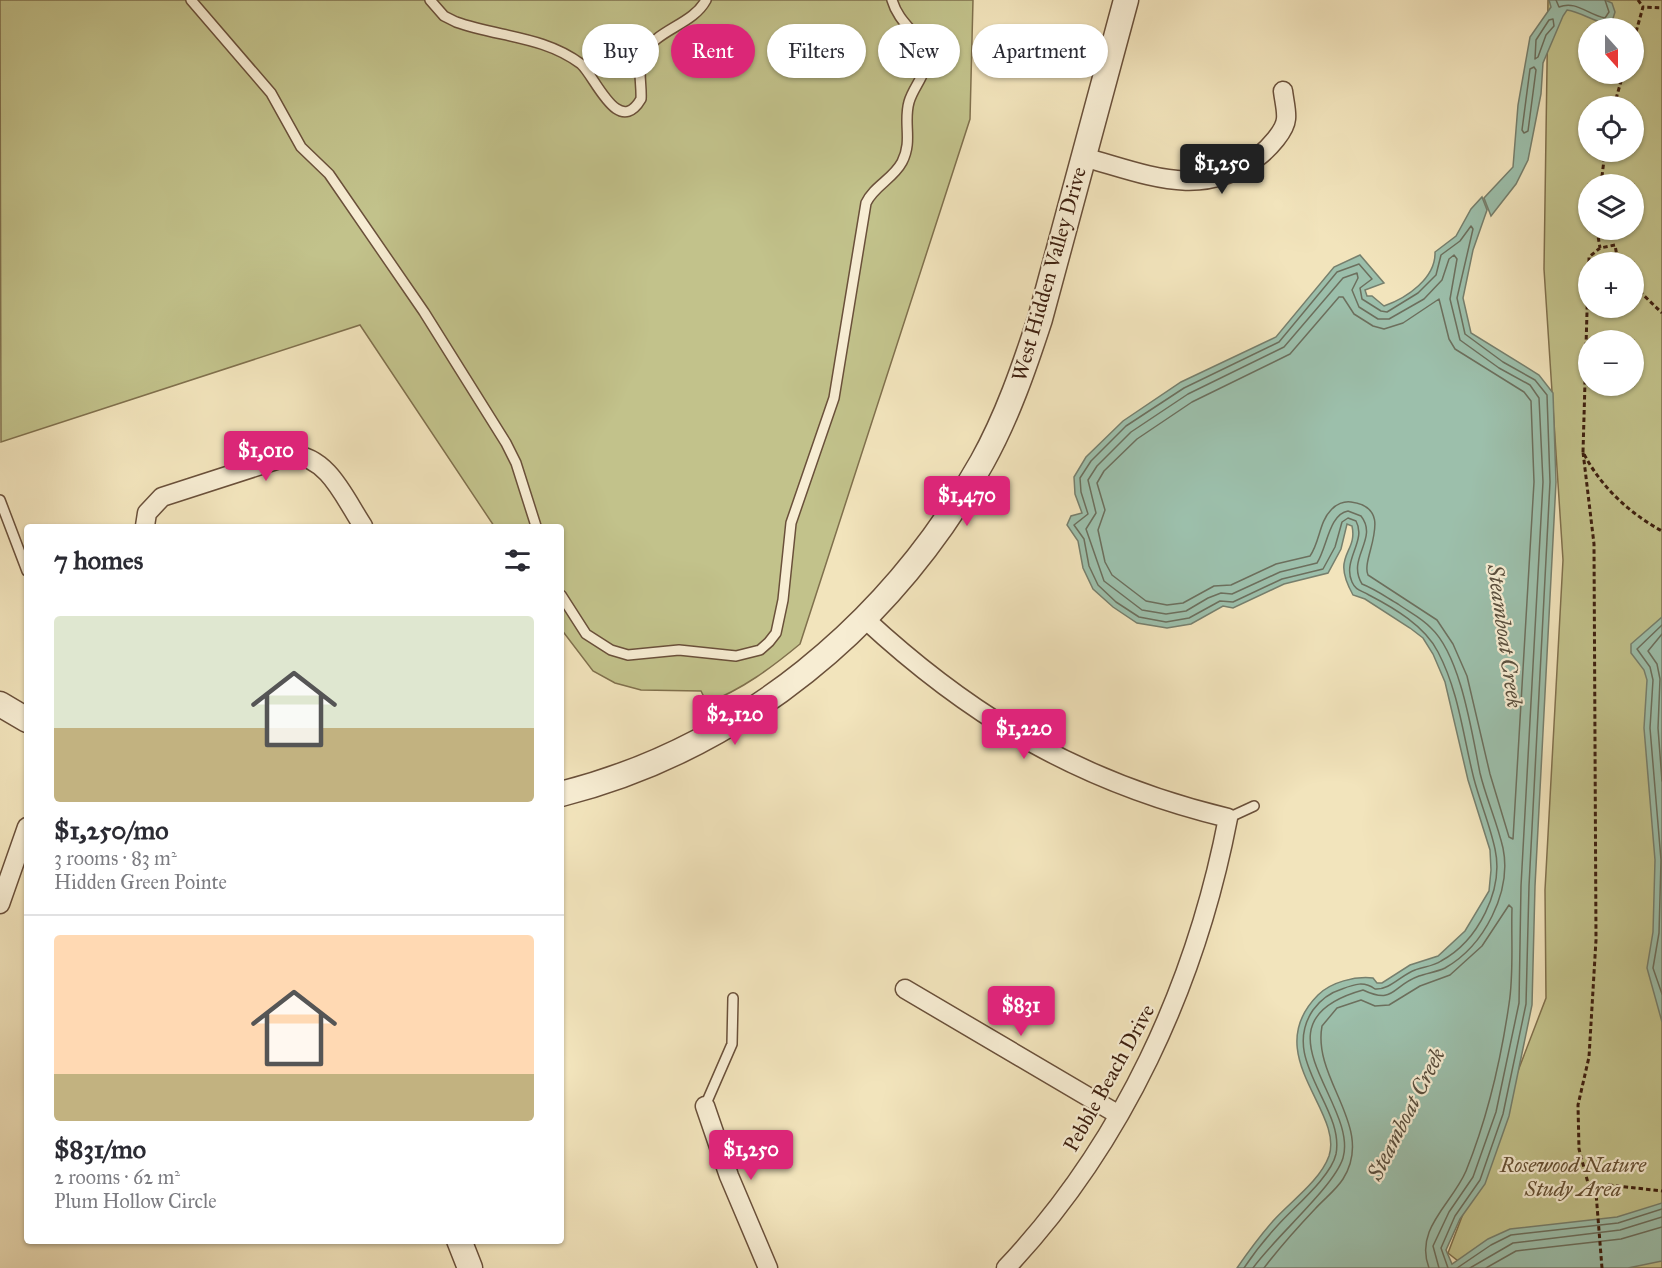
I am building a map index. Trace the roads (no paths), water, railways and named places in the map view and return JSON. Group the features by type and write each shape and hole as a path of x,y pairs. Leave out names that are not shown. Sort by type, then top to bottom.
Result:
{"street":[{"name":"West Hidden Valley Drive","path":"564,793 619,776 722,730 807,672 865,620 900,581 954,508 983,461 1006,414 1040,319 1126,0"},
{"path":"1083,157 1171,180 1192,182 1222,177 1247,165 1276,138 1286,120 1283,91"},
{"path":"145,524 147,513 162,497 292,455 303,455 323,467 362,524"},
{"path":"865,620 950,692 1041,749 1145,795 1228,818"},
{"path":"0,704 24,718"},
{"name":"Pebble Beach Drive","path":"1006,1268 1055,1210 1119,1115 1148,1062 1194,951 1210,898 1228,818"},
{"path":"0,904 24,836"},
{"path":"905,989 1119,1115"},
{"path":"705,1106 729,1176 768,1268"},
{"path":"461,1244 470,1268"}],"lane":[{"path":"191,0 271,93 295,139 329,174 424,312 506,443 516,463 535,524"},
{"path":"430,0 444,16 456,22 533,40 576,61 592,76 606,100 613,107 626,111 632,109 641,99 640,65 649,47 699,12 706,0"},
{"path":"564,600 586,633 610,650 628,655 679,650 725,657 748,655 760,650 776,633 783,600 791,523 834,398 866,203 869,196 891,178 903,160 909,137 908,107 925,69 924,48 899,17 892,0"},
{"path":"0,500 24,563"},
{"path":"1228,818 1254,806"},
{"path":"705,1106 732,1044 733,998"}],"water":[{"path":"1549,0 1605,0 1612,3 1615,12 1613,18 1589,18 1567,10 1563,16 1543,63 1541,94 1528,160 1516,184 1491,216 1484,198 1513,167 1518,105 1530,37 1551,7"},
{"name":"Steamboat Creek","path":"1482,197 1487,210 1473,250 1463,298 1471,333 1539,375 1553,393 1556,482 1535,886 1532,1005 1509,1116 1485,1184 1460,1219 1446,1250 1452,1264 1488,1239 1510,1229 1617,1217 1662,1203 1662,1261 1628,1268 1237,1268 1273,1221 1319,1174 1329,1156 1330,1139 1325,1120 1300,1060 1297,1039 1302,1017 1323,990 1336,983 1351,979 1373,978 1377,983 1382,983 1410,965 1438,956 1465,931 1489,891 1490,850 1468,780 1445,682 1433,654 1423,638 1410,628 1365,599 1353,595 1347,581 1344,563 1353,535 1352,526 1347,524 1341,549 1328,573 1284,584 1233,608 1223,606 1191,624 1167,628 1137,623 1113,607 1093,589 1083,568 1078,541 1067,525 1071,516 1082,513 1075,494 1074,477 1086,457 1123,421 1181,382 1276,337 1334,267 1360,255 1384,283 1365,290 1367,296 1372,296 1384,306 1411,292 1431,270 1435,252 1456,236 1471,209"},
{"path":"1662,617 1662,1022 1647,968 1653,932 1655,860 1644,728 1647,680 1644,670 1631,653 1631,644"}],"park label":[{"name":"Rosewood Nature Study Area","path":"1573,1177"}]}
